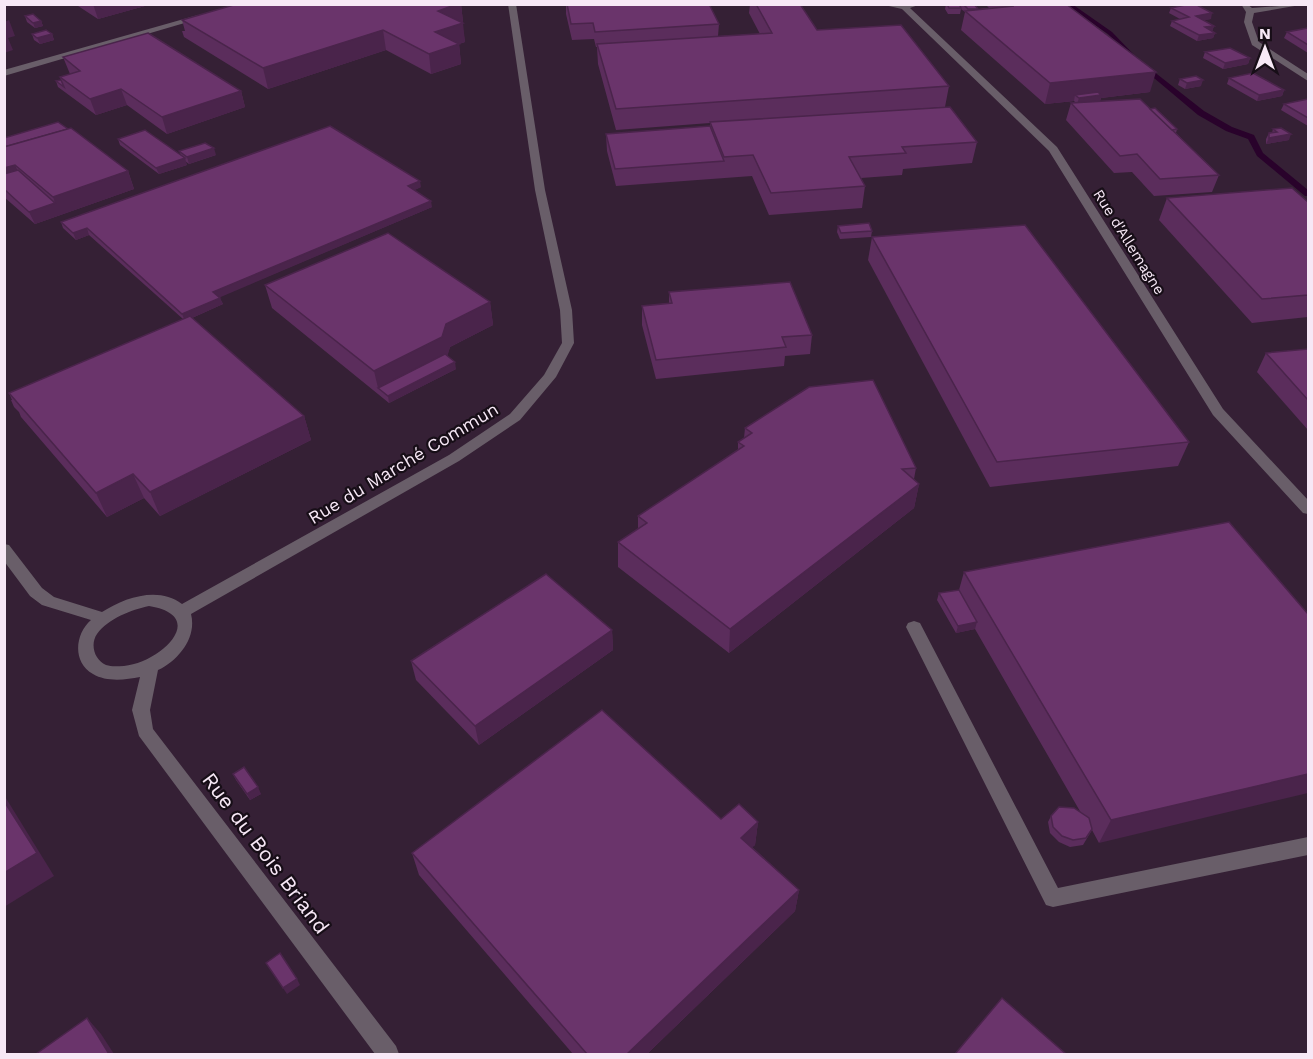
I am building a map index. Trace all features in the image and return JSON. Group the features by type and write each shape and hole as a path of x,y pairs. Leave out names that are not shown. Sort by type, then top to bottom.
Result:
{"street":[{"name":"Rue du Marché Commun","path":"181,612 454,458 515,417 550,376 568,343 566,310 540,190 512,4"},
{"path":"884,4 904,7 917,4"},
{"path":"1242,4 1250,10 1302,4"},
{"name":"Rue d'Allemagne","path":"904,7 1053,149 1218,412 1308,508"},
{"path":"1250,10 1248,22 1255,44 1304,71 1308,78"},
{"path":"4,73 210,14"},
{"path":"4,549 36,592 48,601 103,618"},
{"path":"149,600 172,604 181,612 185,620 186,632 180,645 150,668 124,674 107,673 93,666 87,656 86,643 92,630 116,609 149,600"},
{"path":"914,627 1053,898 1308,846"},
{"name":"Rue du Bois Briand","path":"150,668 141,710 145,731 388,1054"}],"building":[{"path":"237,4 457,4 438,11 463,23 435,32 459,44 429,54 383,30 263,68 182,20"},
{"path":"567,4 709,4 719,24 595,32 593,23 571,24"},
{"path":"756,4 800,4 817,30 901,25 949,86 616,109 597,44 772,33"},
{"path":"947,4 959,4 961,8 949,8"},
{"path":"963,4 974,4 978,9 968,9"},
{"path":"1012,4 1066,4 1156,72 1050,83 965,11 1013,6"},
{"path":"1195,4 1212,13 1196,16 1214,26 1205,27 1215,33 1199,35 1172,21 1189,17 1171,8"},
{"path":"33,14 41,21 33,23 25,16"},
{"path":"1308,28 1308,45 1287,32"},
{"path":"46,30 52,34 37,38 32,34"},
{"path":"148,33 241,91 162,117 121,89 90,99 60,77 80,71 63,57"},
{"path":"1230,48 1250,58 1225,63 1205,52"},
{"path":"1253,73 1284,90 1259,95 1229,78"},
{"path":"1196,76 1203,80 1187,83 1180,79"},
{"path":"1098,92 1101,95 1079,98 1075,95"},
{"path":"1140,99 1219,175 1160,179 1137,154 1120,156 1071,103"},
{"path":"1308,99 1308,118 1284,104"},
{"path":"950,107 977,142 902,147 906,153 849,157 865,186 771,193 753,155 724,157 710,122"},
{"path":"1155,108 1177,129 1172,130 1150,109"},
{"path":"58,122 68,129 4,147 4,138"},
{"path":"330,126 420,181 408,186 431,201 213,292 220,298 182,314 87,228 73,233 61,222"},
{"path":"710,126 724,161 615,169 606,134"},
{"path":"71,128 128,171 53,197 15,165 4,168 4,147"},
{"path":"1281,128 1291,134 1269,138 1269,133 1277,132 1273,129"},
{"path":"145,130 185,158 156,168 118,139"},
{"path":"205,143 214,148 187,157 179,151"},
{"path":"18,170 55,203 29,212 4,189 4,174"},
{"path":"1292,188 1308,202 1308,295 1262,299 1167,198"},
{"path":"869,223 872,231 841,233 838,226"},
{"path":"1025,225 1189,442 997,462 872,237"},
{"path":"388,233 490,302 446,324 442,337 374,371 265,285"},
{"path":"790,282 812,335 782,337 786,347 656,360 642,306 672,303 669,292"},
{"path":"190,316 304,416 150,492 133,474 96,493 9,393"},
{"path":"1308,349 1308,400 1266,353"},
{"path":"445,354 455,362 388,396 378,388"},
{"path":"873,380 916,468 902,469 919,484 730,629 618,542 647,523 638,516 744,446 738,442 752,433 745,428 809,387"},
{"path":"1229,522 1308,614 1308,774 1111,820 964,572"},
{"path":"546,574 612,630 475,726 411,661"},
{"path":"959,590 977,622 958,626 939,593"},
{"path":"602,710 721,819 739,804 758,822 741,838 799,890 627,1054 587,1054 412,853"},
{"path":"244,767 258,787 247,794 233,774"},
{"path":"4,801 37,853 4,873"},
{"path":"1059,807 1074,808 1089,818 1092,829 1086,838 1073,840 1062,836 1053,827 1051,816"},
{"path":"280,953 297,979 283,988 266,963"},
{"path":"1002,998 1066,1054 955,1054"},
{"path":"87,1018 109,1054 36,1054"}],"waterway":[{"path":"1067,4 1110,33 1137,61 1201,113 1229,129 1251,137 1260,154 1308,194"}]}
